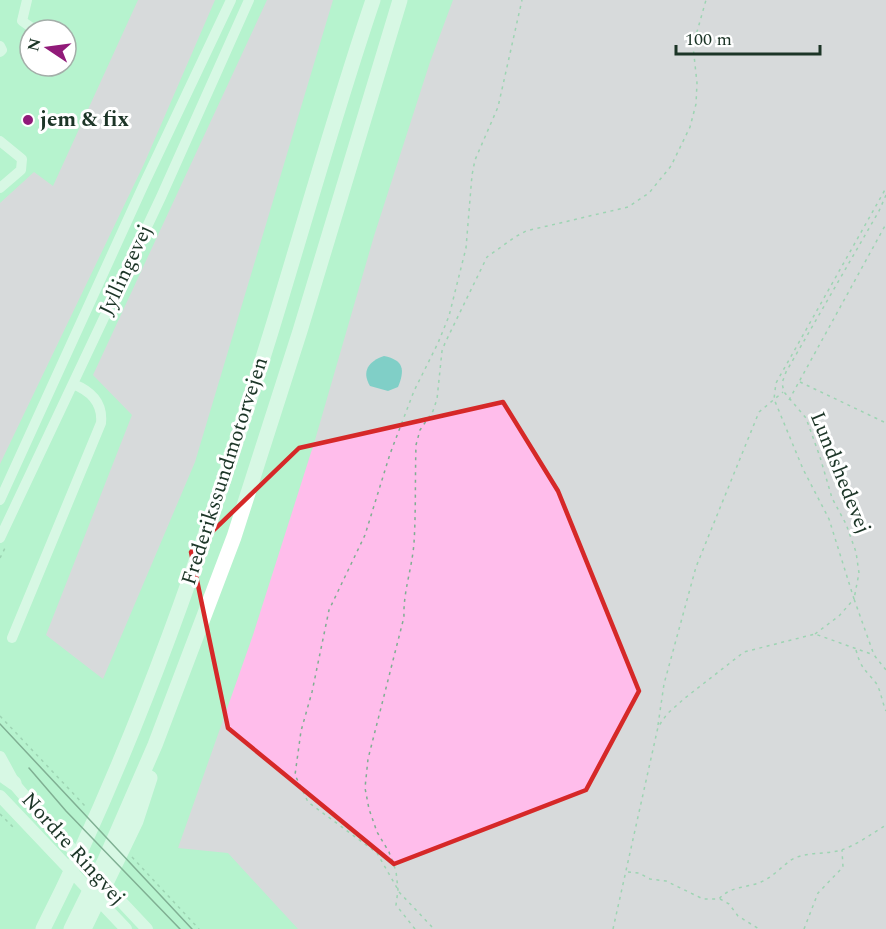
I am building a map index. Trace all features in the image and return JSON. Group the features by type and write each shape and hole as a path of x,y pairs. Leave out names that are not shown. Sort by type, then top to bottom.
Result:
{"highway":[{"name":"Frederikssundmotorvejen","path":"44,927 130,736 174,624 267,346 373,0"},
{"name":"Frederikssundmotorvejen","path":"71,929 105,860 155,745 234,537 300,331 400,0"},
{"path":"84,929 136,821 150,777 155,745"},
{"path":"0,773 14,783"}],"main road":[{"path":"0,757 14,783"},
{"name":"Nordre Ringvej","path":"0,768 52,828 147,929"},
{"name":"Nordre Ringvej","path":"0,796 125,928"}],"street":[{"path":"23,18 27,0"},
{"name":"Jyllingevej","path":"0,500 139,194 231,0"},
{"name":"Jyllingevej","path":"0,538 160,197 249,0"},
{"path":"0,46 2,50 0,52"},
{"path":"0,141 22,159 21,170 0,188"},
{"path":"12,638 101,423 102,411 95,398 73,384"}],"path":[{"path":"434,929 398,890 377,853 308,802 295,775 301,731 312,692 329,610 365,535 390,454 414,391 449,316 466,248 475,160 498,107 522,0"},
{"path":"415,929 396,904 398,890 396,871 389,852 377,832 365,788 368,759 404,617 404,598 411,570 414,542 416,445 420,430 433,411 437,399 442,351 482,265 499,248 526,231 628,207 649,193 665,174 682,146 696,104 697,83 693,46 706,0"},
{"path":"657,727 667,714 685,698 744,652 815,634 839,616 854,599 829,519 803,470 774,399 776,383 785,366 811,324 886,188"},
{"path":"614,929 664,684 696,567 759,412 784,392 782,383 786,372 886,195"},
{"path":"789,400 886,224"},
{"path":"800,381 886,423"},
{"name":"Lundshedevej","path":"784,392 806,418 832,498 846,524 856,552 859,573 854,599 874,656"},
{"path":"815,634 874,656 886,671"},
{"path":"855,649 860,664 875,682 886,711"},
{"path":"0,716 73,793"},
{"path":"719,899 723,894 740,887 761,883 779,872 792,859 816,852 842,850 886,825"},
{"path":"804,929 818,893 843,867 842,850"},
{"path":"142,867 199,929"},
{"path":"627,872 666,881 703,899 719,899 729,904 738,916 759,929"}],"highlighted area":[{"path":"503,402 558,491 639,691 586,790 394,864 228,728 191,552 299,448"}],"shaded area":[{"path":"138,0 215,0 144,164 0,464 0,203 34,172 53,186"},
{"path":"267,0 333,0 195,462 103,679 46,635 132,415 93,375"},
{"path":"453,0 886,0 886,929 298,929 228,853 178,848 253,635 315,440 374,236 430,62"}],"water":[{"path":"384,356 396,360 402,371 398,387 388,391 370,386 366,376 368,367"}],"tram line":[{"path":"0,724 192,929"},
{"path":"29,768 66,811 180,929"}],"place":[{"name":"jem & fix","path":"28,120"}]}
